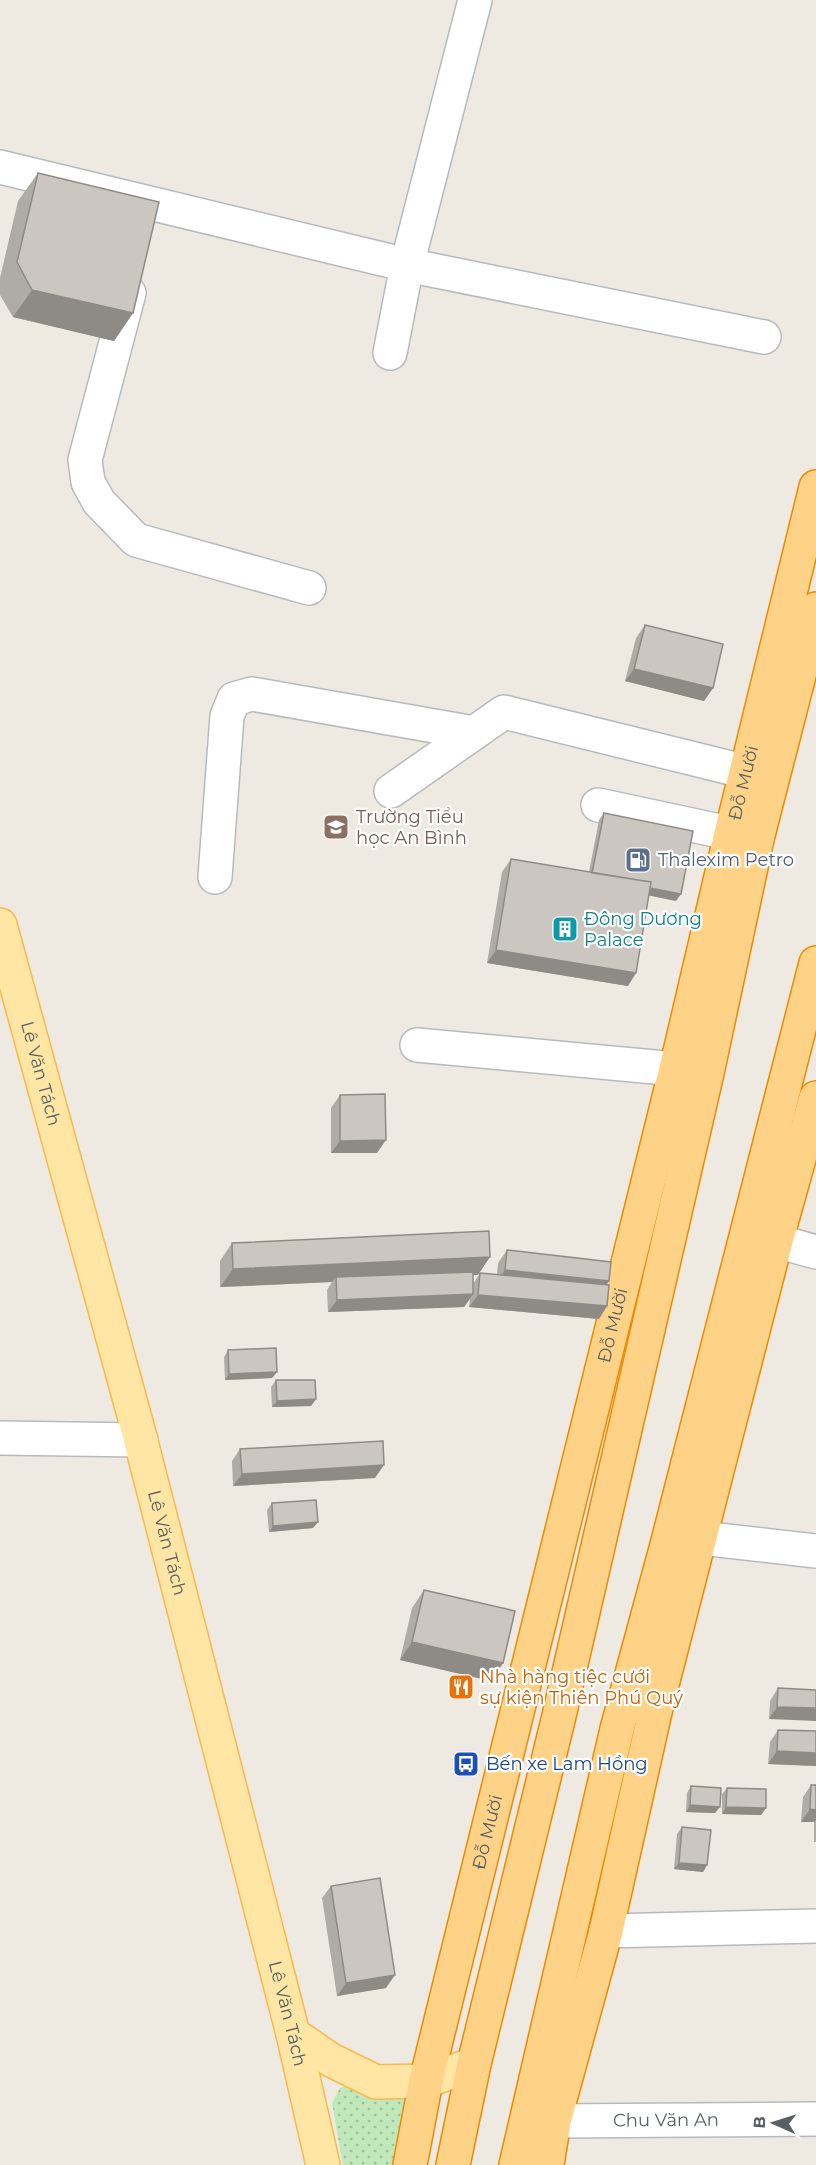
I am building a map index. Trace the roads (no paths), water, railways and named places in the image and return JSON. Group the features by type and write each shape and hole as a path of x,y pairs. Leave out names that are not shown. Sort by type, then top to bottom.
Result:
{"highway":[{"name":"Đỗ Mười","path":"410,2165 426,2081 676,1069 744,836 759,776 816,487"},
{"name":"Đỗ Mười","path":"759,776 816,609"},
{"name":"Đỗ Mười","path":"453,2165 474,2064 562,1705 708,1073 744,836"},
{"path":"547,2165 541,2121 573,1916 617,1729 682,1489 816,963"},
{"path":"516,2165 541,2121 606,1931 655,1712 776,1241 816,1098"}],"main road":[{"name":"Lê Văn Tách","path":"0,925 6,973 141,1440 293,2034 323,2165"},
{"path":"293,2034 331,2060 376,2082 426,2081 474,2064"}],"street":[{"path":"390,353 407,265 475,0"},
{"path":"0,167 407,265 764,337"},
{"path":"152,204 85,460 88,482 99,502 136,540 309,588"},
{"path":"215,877 227,716 234,699 252,694 474,733"},
{"path":"391,791 504,712 759,776"},
{"path":"598,805 744,836"},
{"path":"417,1045 676,1069"},
{"path":"776,1241 816,1252"},
{"path":"0,1438 141,1440"},
{"path":"701,1538 816,1551"},
{"path":"606,1931 816,1926"},
{"name":"Chu Văn An","path":"541,2121 816,2120"}],"place":[{"name":"Trường Tiểu học An Bình","path":"336,827"},
{"name":"Thalexim Petro","path":"638,860"},
{"name":"Đông Dương Palace","path":"565,929"},
{"name":"Nhà hàng tiệc cưới sự kiện Thiên Phú Quý","path":"461,1687"},
{"name":"Bến xe Lam Hồng","path":"466,1764"}]}
